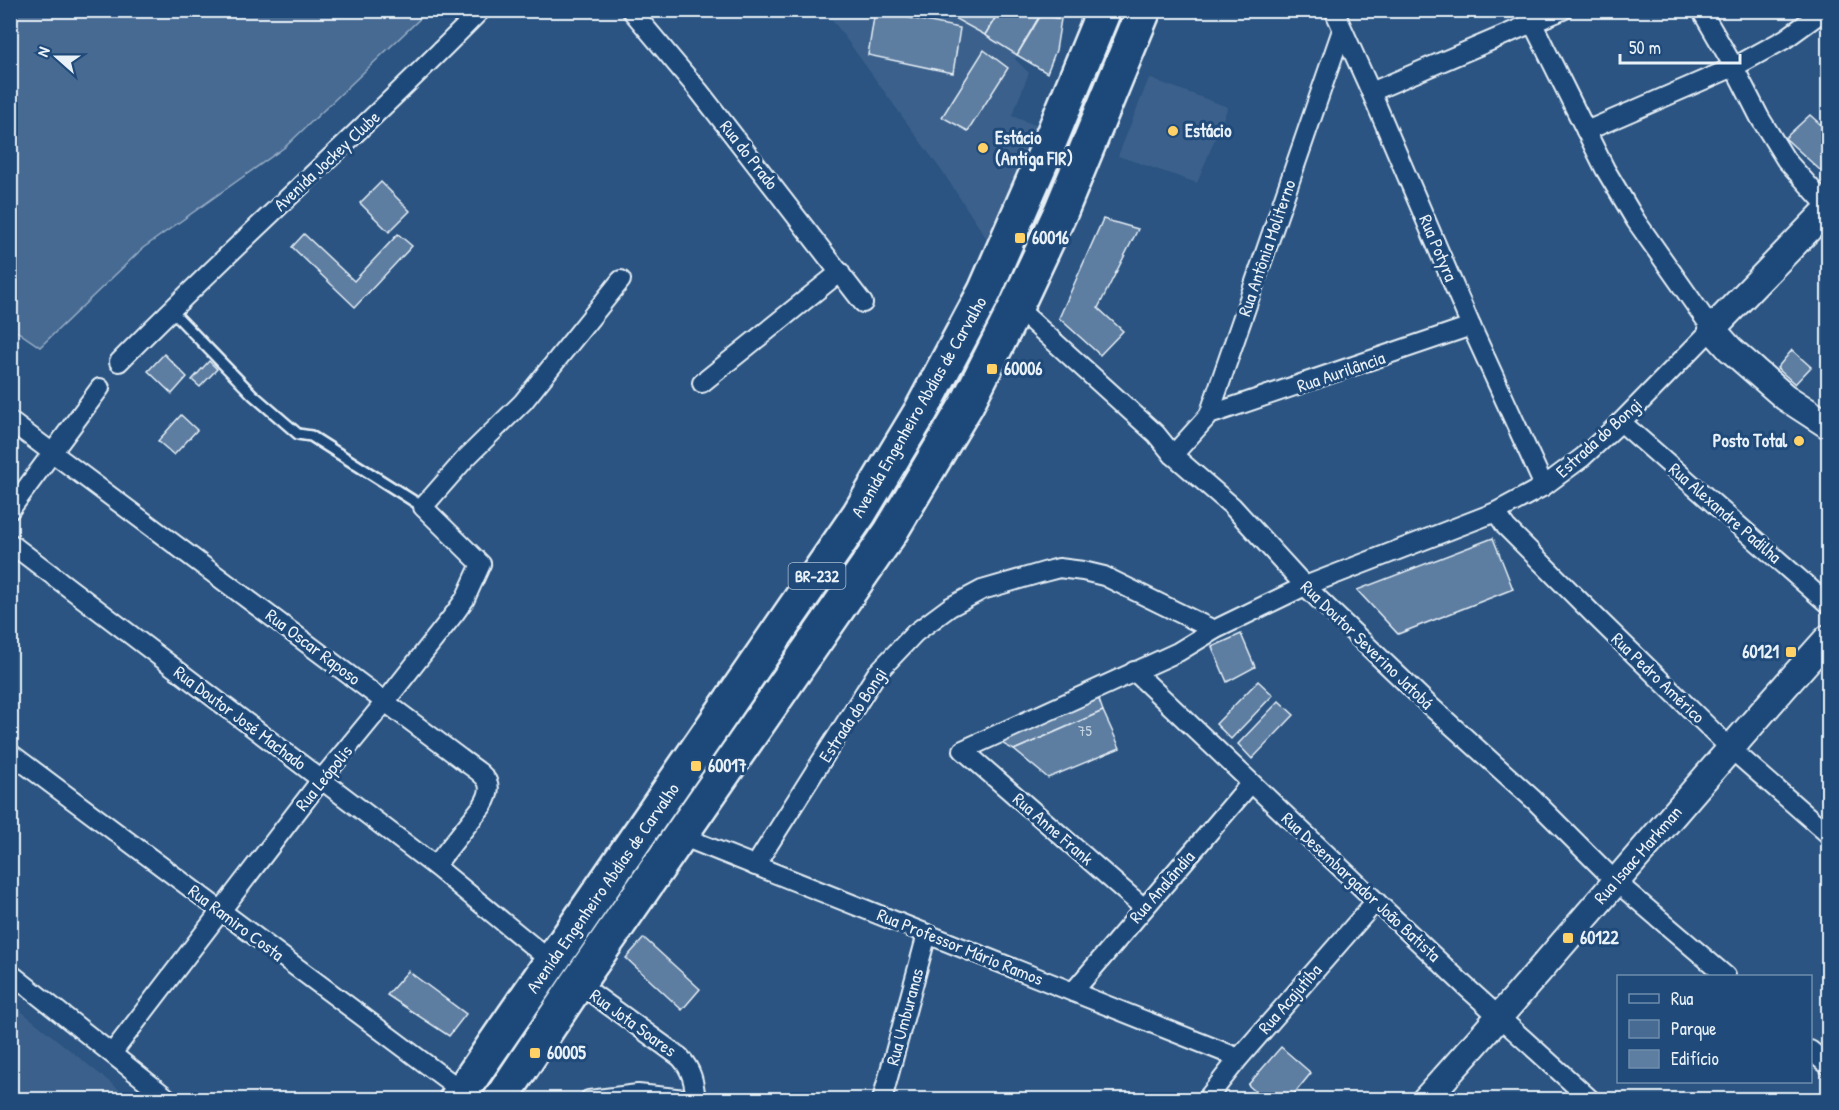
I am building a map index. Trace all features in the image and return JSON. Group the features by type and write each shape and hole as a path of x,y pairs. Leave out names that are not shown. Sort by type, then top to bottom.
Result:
{"highway":[{"name":"Avenida Engenheiro Abdias de Carvalho","path":"459,1095 860,514 921,411 985,291 1104,10"},
{"name":"Avenida Engenheiro Abdias de Carvalho","path":"500,1100 578,983 890,533 967,404 1061,211 1144,10"}],"street":[{"name":"Avenida Jockey Clube","path":"119,362 170,309 422,70 481,10"},
{"name":"Rua do Prado","path":"631,10 699,91 863,303"},
{"name":"Rua Potyra","path":"1334,10 1471,326 1544,486"},
{"path":"1371,92 1529,17 1563,10"},
{"path":"1701,10 1734,66 1760,118 1786,160 1828,208"},
{"path":"1586,131 1734,66 1785,39 1825,10"},
{"path":"1529,17 1586,131 1636,220 1712,329 1730,349 1785,397 1828,425"},
{"name":"Rua Antônia Moliterno","path":"1173,455 1209,415 1342,30"},
{"name":"Estrada do Bongi","path":"963,750 1178,652 1214,630 1305,586 1496,512 1544,486 1583,457 1621,422 1828,208"},
{"path":"702,383 840,272"},
{"path":"423,507 465,459 523,402 621,280"},
{"name":"Rua Doutor Severino Jatobá","path":"1016,307 1156,434 1173,455 1232,506 1305,586 1428,704 1534,800 1616,881 1725,975"},
{"name":"Rua Aurilância","path":"1209,415 1471,326"},
{"path":"10,510 100,388"},
{"name":"Rua Oscar Raposo","path":"10,421 386,702 460,758 490,784 489,796 483,805 435,866"},
{"name":"Rua Alexandre Padilha","path":"1621,422 1828,604"},
{"name":"Rua Leópolis","path":"113,1052 321,780 386,702 465,599 481,564 423,507"},
{"name":"Rua Pedro Américo","path":"1496,512 1506,527 1730,748 1828,834"},
{"name":"Rua Doutor José Machado","path":"10,543 435,866 552,962"},
{"name":"Estrada do Bongi","path":"755,866 877,673 915,633 966,598 982,590 1059,568 1083,571 1104,576 1214,630"},
{"name":"Rua Isaac Markman","path":"1425,1100 1500,1018 1730,748 1828,638"},
{"name":"Rua Desembargador João Batista","path":"1134,671 1500,1018 1591,1100"},
{"name":"Rua Anne Frank","path":"963,750 1144,908"},
{"name":"Rua Ramiro Costa","path":"10,753 459,1095"},
{"name":"Rua Analândia","path":"1073,992 1251,783"},
{"name":"Rua Professor Mário Ramos","path":"681,836 1239,1058"},
{"name":"Rua Acajutiba","path":"1206,1100 1239,1058 1376,901"},
{"name":"Rua Umburanas","path":"882,1100 927,934"},
{"path":"10,973 113,1052 170,1100"},
{"name":"Rua Jota Soares","path":"578,983 680,1057 689,1067 693,1077 695,1100"},
{"path":"1812,1052 1828,1065"},
{"path":"589,1100 638,1094 695,1100"}],"lane":[{"path":"170,309 253,395 298,434 311,436 423,507"}],"shaded area":[{"name":"Estácio (Antiga FIR)","path":"826,11 1043,11 1015,59 1029,73 1012,116 1048,130 996,253 946,177"},
{"name":"Estácio","path":"1149,78 1228,107 1197,183 1118,156"},
{"path":"11,1003 131,1099 11,1099"}],"green space":[{"path":"10,11 428,11 285,147 143,248 40,347 11,327"}],"building":[{"path":"955,10 1000,10 985,35 952,17"},
{"path":"1000,10 1043,10 1017,55 985,35"},
{"path":"875,11 960,28 953,73 868,55"},
{"path":"1041,15 1061,19 1056,50 1047,73 1017,55"},
{"path":"984,50 1008,68 968,131 942,117"},
{"path":"1810,115 1828,131 1828,163 1821,171 1785,138"},
{"path":"381,182 410,211 389,232 360,203"},
{"path":"1103,219 1138,229 1098,308 1123,331 1100,355 1059,318"},
{"path":"304,234 354,281 398,234 412,246 355,307 292,247"},
{"path":"1792,350 1811,367 1795,384 1777,368"},
{"path":"164,354 187,377 172,394 148,371"},
{"path":"209,361 217,369 200,387 192,380"},
{"path":"181,415 197,430 174,455 158,441"},
{"path":"1493,538 1513,589 1398,634 1357,590"},
{"path":"1241,634 1255,667 1227,682 1212,647"},
{"path":"1258,681 1273,695 1231,739 1216,724"},
{"path":"1097,694 1103,711 1014,750 1001,741"},
{"path":"1279,701 1294,715 1252,759 1238,744"},
{"path":"1103,711 1120,748 1048,778 1014,750"},
{"path":"644,938 700,989 682,1010 626,958"},
{"path":"408,971 466,1014 449,1036 387,995"},
{"path":"1281,1047 1311,1073 1289,1100 1283,1100 1278,1095 1274,1100 1265,1100 1248,1085"}],"place":[{"name":"Estácio","path":"1173,131"},
{"name":"Estácio (Antiga FIR)","path":"983,148"},
{"name":"60016","path":"1020,238"},
{"name":"60006","path":"992,369"},
{"name":"Posto Total","path":"1799,441"},
{"name":"60121","path":"1791,652"},
{"name":"60017","path":"696,766"},
{"name":"60122","path":"1568,938"},
{"name":"60005","path":"535,1053"}]}
